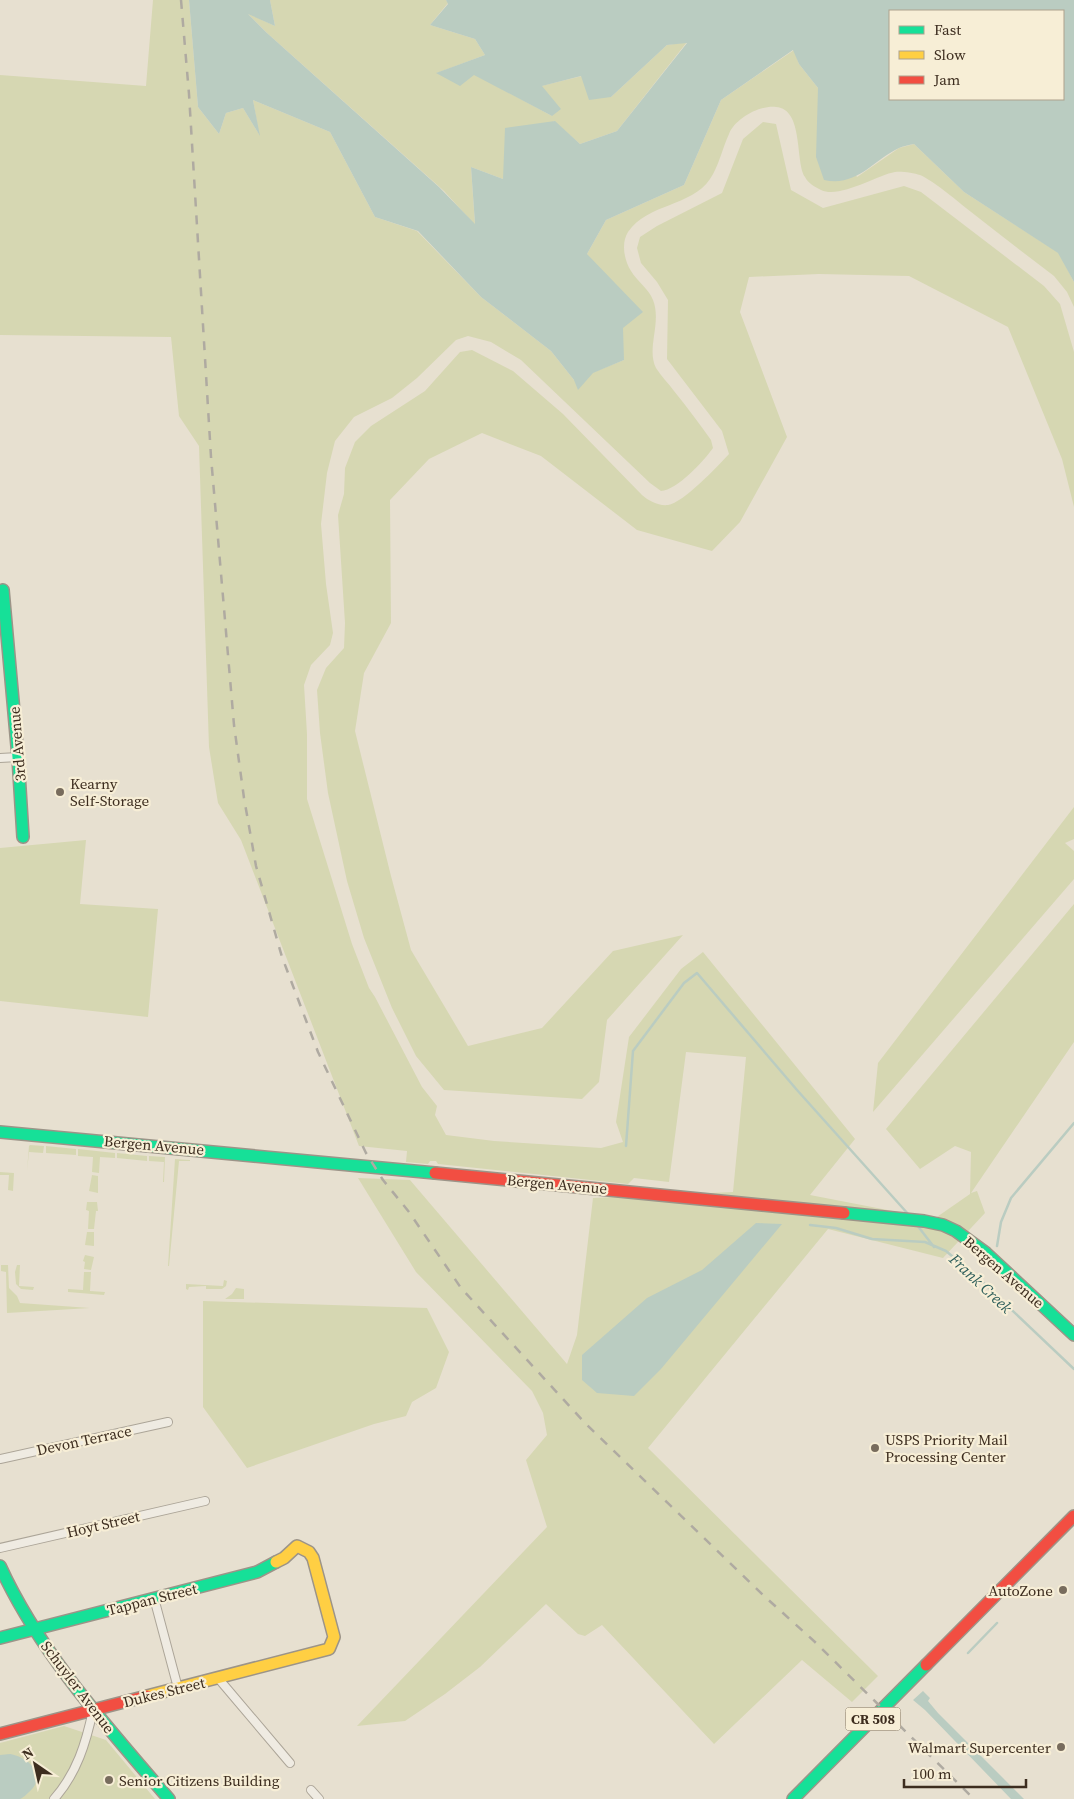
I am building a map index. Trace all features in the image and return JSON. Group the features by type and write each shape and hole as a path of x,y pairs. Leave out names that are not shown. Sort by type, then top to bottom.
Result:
{"street":[{"name":"3rd Avenue","path":"3,590 23,838"},
{"path":"0,758 18,758"},
{"name":"Bergen Avenue","path":"0,1132 695,1197 924,1221 943,1225 956,1231 986,1253 1074,1335"},
{"name":"Devon Terrace","path":"0,1459 168,1422"},
{"name":"Hoyt Street","path":"0,1548 206,1501"},
{"name":"CR 508","path":"793,1799 1074,1516"},
{"name":"Tappan Street","path":"0,1638 257,1572 284,1558 297,1546 310,1552 313,1558 334,1637 329,1649"},
{"name":"Schuyler Avenue","path":"0,1566 8,1584 35,1629 69,1679 169,1799"},
{"path":"154,1598 178,1688"},
{"name":"Dukes Street","path":"0,1734 329,1649"},
{"path":"218,1678 290,1763"},
{"path":"54,1799 66,1785 78,1762 94,1710"},
{"path":"311,1790 319,1799"}],"green space":[{"path":"153,0 189,0 198,107 219,134 226,113 243,108 259,134 253,100 330,132 375,217 417,231 481,297 551,351 574,380 624,360 587,254 606,220 684,185 721,100 794,50 799,64 818,88 818,108 857,177 899,148 914,144 964,192 1059,253 1074,282 1074,307 1067,292 1054,276 943,190 920,175 908,172 895,172 848,189 829,192 816,188 806,179 802,170 795,126 791,117 785,110 776,107 762,108 742,118 732,128 713,174 702,188 692,195 647,215 636,223 626,236 624,252 629,267 653,300 656,318 653,360 656,368 711,440 713,448 697,467 675,486 661,491 650,483 521,360 491,342 468,336 456,340 417,378 392,398 354,417 335,441 327,473 321,524 326,584 333,633 330,645 311,665 304,685 307,734 307,799 352,944 369,988 422,1087 437,1106 435,1115 446,1135 494,1141 601,1148 623,1142 616,1122 629,1037 681,969 703,952 855,1139 810,1195 934,1219 970,1194 971,1152 955,1146 920,1169 886,1129 1074,904 1074,1042 971,1193 977,1191 985,1213 943,1258 828,1229 648,1448 878,1676 852,1702 802,1660 714,1744 602,1625 585,1636 578,1634 546,1604 480,1667 405,1721 357,1726 547,1527 526,1460 547,1435 543,1413 532,1391 416,1272 358,1178 410,1180 567,1364 577,1335 593,1198 733,1192 746,1057 686,1052 669,1182 634,1178 628,1184 438,1164 436,1161 430,1161 428,1164 406,1162 407,1151 359,1146 241,840 218,803 209,747 199,446 179,416 171,337 0,335 0,75 146,86"},
{"path":"270,0 446,0 448,3 430,25 475,39 485,55 437,73 474,74 552,116 541,86 582,76 611,97 667,45 687,42 617,131 580,144 554,121 503,179 471,167 475,225 444,191 247,13 275,26"},
{"path":"763,122 776,124 791,190 823,208 904,186 921,192 1044,286 1060,304 1074,352 1074,507 1062,459 1008,327 909,276 819,274 749,277 740,312 787,437 740,522 712,551 637,530 541,456 482,433 429,459 390,500 391,623 364,673 355,731 411,950 468,1046 542,1028 613,951 683,935 607,1020 599,1082 582,1099 444,1090 416,1056 392,1008 364,938 347,881 328,793 320,733 317,690 326,668 344,648 345,623 338,515 344,494 345,468 355,442 371,426 425,391 460,352 472,350 513,371 563,414 648,499 657,504 668,505 691,491 729,454 722,431 667,359 668,300 657,282 641,263 637,248 640,237 657,226 722,193 743,139"},
{"path":"1074,807 1074,839 1065,843 1074,851 1074,879 873,1112 878,1063"},
{"path":"86,840 80,904 158,909 148,1017 0,1001 0,848"},
{"path":"29,1146 44,1146 43,1153 29,1152 27,1171"},
{"path":"46,1146 76,1149 76,1155 46,1153"},
{"path":"78,1149 115,1153 115,1158 100,1157 99,1173 92,1172 93,1157 78,1156"},
{"path":"117,1153 147,1156 147,1161 117,1158"},
{"path":"149,1156 165,1157 164,1182 164,1162 149,1161"},
{"path":"175,1159 190,1161 179,1161 168,1266"},
{"path":"0,1172 14,1173 13,1191 8,1190 9,1175 0,1175"},
{"path":"92,1175 98,1176 98,1193 89,1191"},
{"path":"87,1202 97,1202 98,1211 96,1211 94,1229 88,1229 89,1211 86,1210"},
{"path":"87,1232 94,1232 94,1246 85,1245"},
{"path":"85,1255 94,1257 91,1270 84,1269 85,1262 83,1261"},
{"path":"1,1265 8,1265 9,1288 17,1296 20,1303 90,1308 7,1313 6,1272 1,1271"},
{"path":"17,1265 20,1265 19,1286 34,1287 33,1290 21,1289 16,1284 15,1272"},
{"path":"84,1272 91,1272 90,1291 105,1292 104,1295 68,1292 68,1289 83,1290"},
{"path":"224,1280 227,1281 226,1286 222,1289 206,1289 206,1286 189,1287 188,1290 186,1289 186,1284 223,1286"},
{"path":"236,1288 244,1289 244,1299 225,1299 232,1294"},
{"path":"203,1301 427,1308 449,1352 436,1388 412,1402 406,1416 374,1424 247,1468 203,1407"},
{"path":"64,1726 106,1740 155,1799 0,1799 0,1743"}],"shaded area":[{"path":"189,0 270,0 275,26 248,14 439,187 475,224 471,167 503,179 505,128 555,121 580,144 617,131 687,43 667,45 611,97 589,100 581,76 542,86 561,109 552,116 474,75 460,86 436,73 485,55 475,39 430,25 448,4 446,0 1074,0 1074,282 1058,253 964,192 914,144 904,146 889,153 864,172 846,180 824,180 816,157 818,88 799,64 793,50 721,100 684,185 606,220 587,254 643,312 623,328 624,360 593,373 578,390 574,380 551,351 481,297 418,231 375,217 330,132 253,100 260,136 243,108 226,113 219,134 198,107"},
{"path":"756,1223 782,1224 661,1369 634,1396 597,1393 582,1380 582,1355 647,1298 702,1270"},
{"path":"923,1691 930,1698 928,1701 938,1713 1024,1799 1011,1799 913,1700"},
{"path":"10,1754 29,1763 34,1768 37,1780 27,1794 20,1799 0,1799 0,1755"}],"waterway":[{"path":"626,1146 633,1051 684,983 697,973 797,1090 909,1215"},
{"path":"997,1246 1001,1222 1011,1198 1074,1123"},
{"name":"Frank Creek","path":"810,1225 836,1228 872,1239 925,1242 946,1251 976,1276 1074,1369"},
{"path":"917,1225 934,1247"},
{"name":"Frank Creek","path":"968,1653 997,1623"}],"railway":[{"path":"181,0 189,94 211,457 234,725 256,866 282,957 318,1052 366,1153 383,1180 409,1212 461,1288 585,1423 763,1595 815,1642 974,1799"}],"traffic: fast":[{"path":"3,590 23,837"},
{"path":"0,1132 435,1173"},
{"path":"844,1213 924,1221 943,1225 956,1231 986,1253 1074,1335"},
{"path":"0,1638 257,1572 276,1562"},
{"path":"0,1566 34,1629 76,1688 169,1799"},
{"path":"793,1799 926,1665"}],"traffic: slow":[{"path":"147,1696 329,1649 334,1637 313,1558 309,1552 297,1546 284,1558 276,1562"}],"traffic: jam":[{"path":"435,1173 844,1213"},
{"path":"926,1665 1074,1516"},
{"path":"0,1734 147,1696"}],"place":[{"name":"Kearny Self-Storage","path":"60,792"},
{"name":"USPS Priority Mail Processing Center","path":"875,1448"},
{"name":"AutoZone","path":"1063,1590"},
{"name":"Walmart Supercenter","path":"1061,1747"},
{"name":"Senior Citizens Building","path":"109,1780"}]}
